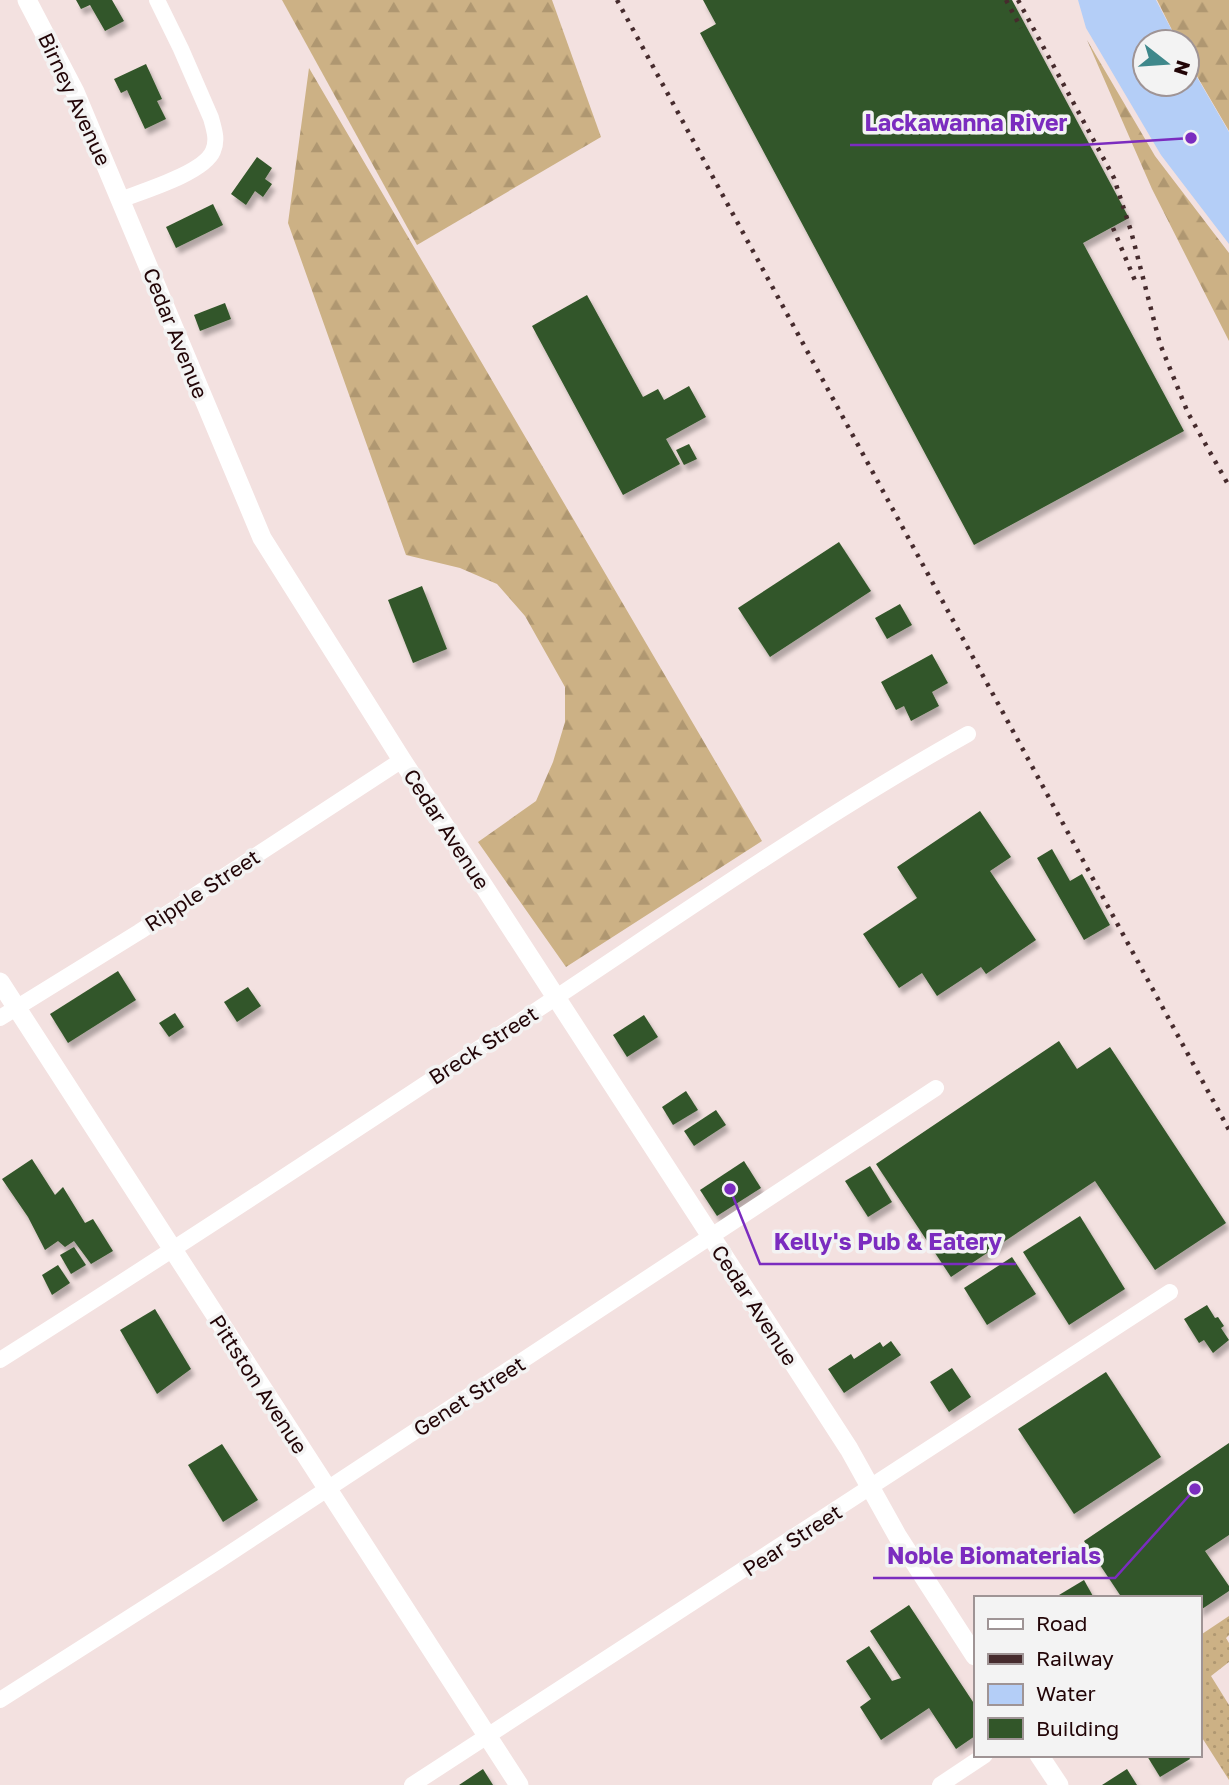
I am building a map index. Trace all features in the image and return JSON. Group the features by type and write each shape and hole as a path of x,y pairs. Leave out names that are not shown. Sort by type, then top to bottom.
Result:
{"main road":[{"name":"Birney Avenue","path":"27,0 71,83 120,200"},
{"name":"Cedar Avenue","path":"120,200 262,538 402,760 849,1449 898,1537 974,1654"},
{"name":"Pittston Avenue","path":"0,982 8,1013 172,1249 519,1785"},
{"path":"1041,1757 1059,1785"}],"street":[{"path":"120,200 204,164 215,145 215,130 211,118 157,0"},
{"name":"Breck Street","path":"0,1360 804,833 902,771 968,734"},
{"name":"Ripple Street","path":"8,1013 139,932 402,760"},
{"name":"Genet Street","path":"0,1700 64,1661 936,1088"},
{"name":"Pear Street","path":"412,1785 1170,1292"},
{"path":"940,1785 982,1757"}],"green space":[{"path":"282,0 552,0 601,137 417,245"},
{"path":"1157,0 1229,0 1229,131 1201,83 1201,28 1171,28"},
{"path":"1087,40 1155,156 1229,253 1229,341 1152,189"},
{"path":"309,68 762,841 566,967 478,842 536,801 553,762 565,722 565,687 525,616 497,584 460,568 406,555 288,223"},
{"path":"1229,1616 1229,1635 1226,1638 1229,1643 1229,1662 1211,1676 1229,1705 1229,1780 1201,1736 1201,1635"}],"water":[{"path":"1078,0 1156,0 1171,28 1131,28 1131,98 1201,98 1201,84 1229,132 1229,244 1161,155 1086,28"}],"building":[{"path":"76,0 112,0 124,21 105,31 90,5 81,9"},
{"path":"703,0 1012,0 1129,218 1083,243 1184,431 974,545 700,33 716,24"},
{"path":"146,64 162,99 157,101 166,119 145,129 127,90 121,93 114,79"},
{"path":"257,157 272,168 265,179 272,184 263,197 255,191 246,205 231,194"},
{"path":"213,204 223,225 176,248 166,227"},
{"path":"587,295 643,397 658,389 664,400 689,386 706,417 666,439 680,464 623,495 532,326"},
{"path":"225,303 231,319 200,331 194,315"},
{"path":"689,444 697,459 684,465 676,450"},
{"path":"839,542 871,591 770,657 738,608"},
{"path":"422,586 447,649 413,663 388,600"},
{"path":"900,604 912,625 887,639 875,618"},
{"path":"932,654 948,683 932,692 939,706 911,721 904,706 896,710 881,682"},
{"path":"980,811 1011,857 990,871 1036,940 986,974 981,967 937,996 922,973 899,988 863,934 917,898 897,867"},
{"path":"1052,849 1070,881 1082,874 1110,925 1084,940 1037,858"},
{"path":"118,971 136,1000 68,1043 50,1014"},
{"path":"248,987 261,1006 237,1022 224,1002"},
{"path":"175,1013 184,1027 169,1037 159,1023"},
{"path":"644,1015 658,1037 627,1057 613,1035"},
{"path":"1059,1041 1077,1069 1110,1047 1226,1223 1155,1270 1095,1181 951,1277 876,1164"},
{"path":"686,1091 698,1110 673,1125 662,1107"},
{"path":"716,1110 726,1125 694,1146 684,1131"},
{"path":"32,1159 55,1195 63,1187 85,1223 93,1219 113,1251 91,1264 74,1241 65,1247 58,1241 45,1250 28,1217 2,1179"},
{"path":"744,1161 761,1188 717,1216 700,1190"},
{"path":"870,1166 892,1202 868,1217 845,1181"},
{"path":"1080,1216 1125,1289 1069,1325 1023,1252"},
{"path":"74,1247 86,1265 71,1274 60,1255"},
{"path":"1012,1257 1036,1294 987,1325 964,1288"},
{"path":"58,1265 70,1283 52,1295 42,1275"},
{"path":"1207,1305 1224,1326 1221,1328 1229,1340 1213,1353 1204,1340 1199,1343 1184,1319"},
{"path":"155,1309 191,1369 157,1394 120,1330"},
{"path":"891,1341 901,1355 844,1393 828,1369 851,1354 854,1359 880,1342 883,1347"},
{"path":"952,1368 971,1397 949,1412 930,1382"},
{"path":"1106,1372 1161,1457 1074,1514 1018,1429"},
{"path":"1229,1443 1229,1535 1205,1551 1229,1586 1229,1591 1201,1610 1201,1596 1121,1596 1084,1541"},
{"path":"222,1444 258,1500 223,1522 188,1465"},
{"path":"1084,1580 1093,1596 1057,1596"},
{"path":"909,1605 974,1703 974,1737 956,1749 929,1708 881,1740 860,1707 871,1699 846,1661 869,1646 892,1681 901,1678 870,1631"},
{"path":"1148,1757 1189,1757 1190,1759 1160,1777"},
{"path":"483,1769 493,1785 459,1785"},
{"path":"1127,1769 1137,1785 1102,1785"}],"railway":[{"path":"617,0 1229,1130"},
{"path":"1006,0 1021,28"},
{"path":"1018,0 1114,178 1131,231 1160,344 1188,413 1229,486"},
{"path":"1113,228 1136,283"}],"place":[{"name":"Lackawanna River","path":"1191,138"},
{"name":"Kelly's Pub & Eatery","path":"730,1189"},
{"name":"Noble Biomaterials","path":"1195,1489"}]}
